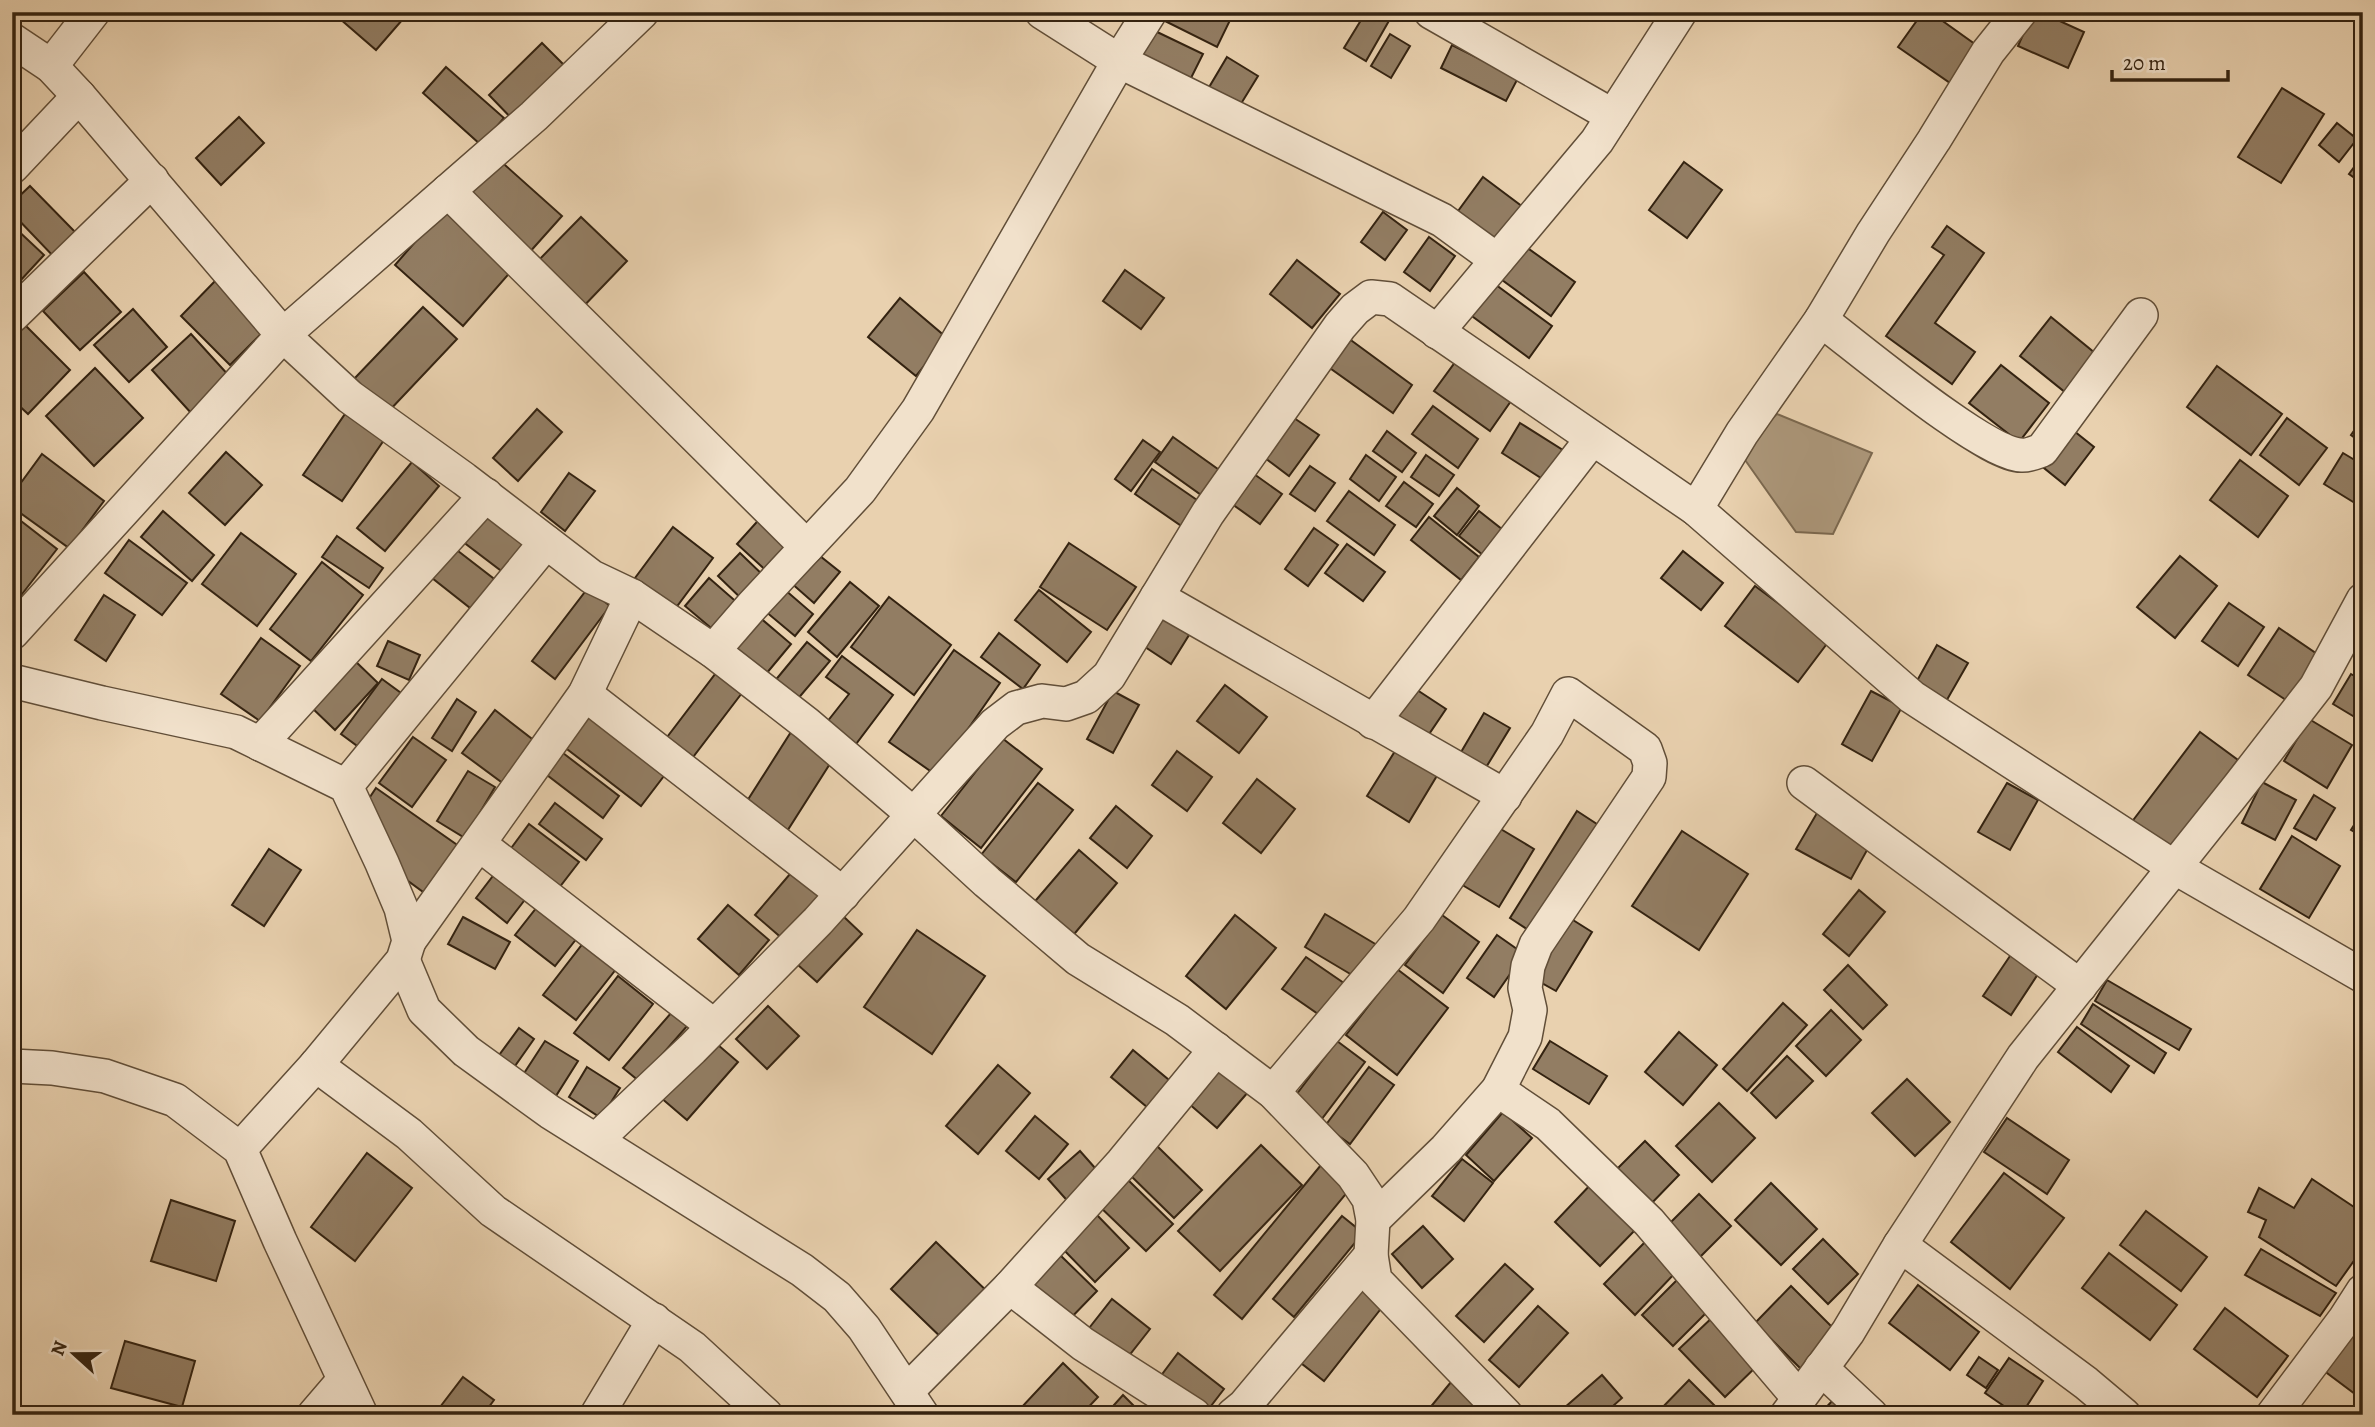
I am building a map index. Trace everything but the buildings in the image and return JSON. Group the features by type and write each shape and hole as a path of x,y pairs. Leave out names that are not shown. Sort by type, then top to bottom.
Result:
{"street":[{"path":"51,66 93,12"},
{"path":"12,633 283,335 534,116 642,12"},
{"path":"1042,12 1119,61 1441,220 1497,260"},
{"path":"713,651 860,490 918,411 1119,61 1150,12"},
{"path":"1431,12 1613,116"},
{"path":"1437,331 1597,141 1680,12"},
{"path":"1696,509 1742,433 1821,320 1988,52 2020,12"},
{"path":"12,40 51,66 283,335 350,397 486,495 592,577 632,596 713,651 807,724 1078,960 1177,1020 1273,1092 1353,1175 1369,1199 1373,1220 1371,1255 1376,1280 1506,1415"},
{"path":"12,167 79,96"},
{"path":"12,316 152,180"},
{"path":"448,191 807,547"},
{"path":"596,1140 714,1027 843,894 995,724 1017,708 1042,701 1066,704 1086,696 1109,676 1208,513 1340,326 1354,309 1371,297 1390,299 1696,509 1912,697 2174,867 2363,975"},
{"path":"1821,320 1951,418 1995,447 2021,456 2042,450 2141,315"},
{"path":"1373,722 1592,439"},
{"path":"260,744 486,495"},
{"path":"346,786 546,542"},
{"path":"240,1149 322,1056 399,960 585,694 632,596"},
{"path":"1157,597 1505,796"},
{"path":"1498,1090 1548,1124 1649,1222 1793,1406 1848,1332 1900,1245 2023,1057 2316,687 2363,600"},
{"path":"12,681 236,732 346,786 401,908 399,960 424,1010 466,1051 551,1112 802,1270 837,1297 864,1328 914,1403 1010,1287 1122,1163 1216,1049"},
{"path":"585,694 843,894"},
{"path":"1273,1092 1419,919 1547,734 1568,694 1645,749 1650,763 1649,777 1536,945 1528,966 1525,988 1530,1010 1525,1037 1498,1090 1446,1149 1373,1220"},
{"path":"1804,783 2080,986"},
{"path":"479,844 714,1027"},
{"path":"322,1056 494,1211 692,1347 766,1415"},
{"path":"12,1066 52,1068 105,1076 175,1100 240,1149 361,1415"},
{"path":"1900,1245 2086,1383 2124,1415"},
{"path":"1233,1415 1244,1406 1371,1255"},
{"path":"1010,1287 1083,1344 1194,1415"},
{"path":"2273,1415 2363,1291"},
{"path":"597,1415 654,1320"},
{"path":"1821,1368 1871,1415"},
{"path":"314,1415 344,1380"}],"shaded area":[{"path":"1777,414 1872,453 1833,534 1796,532 1738,450"}]}
